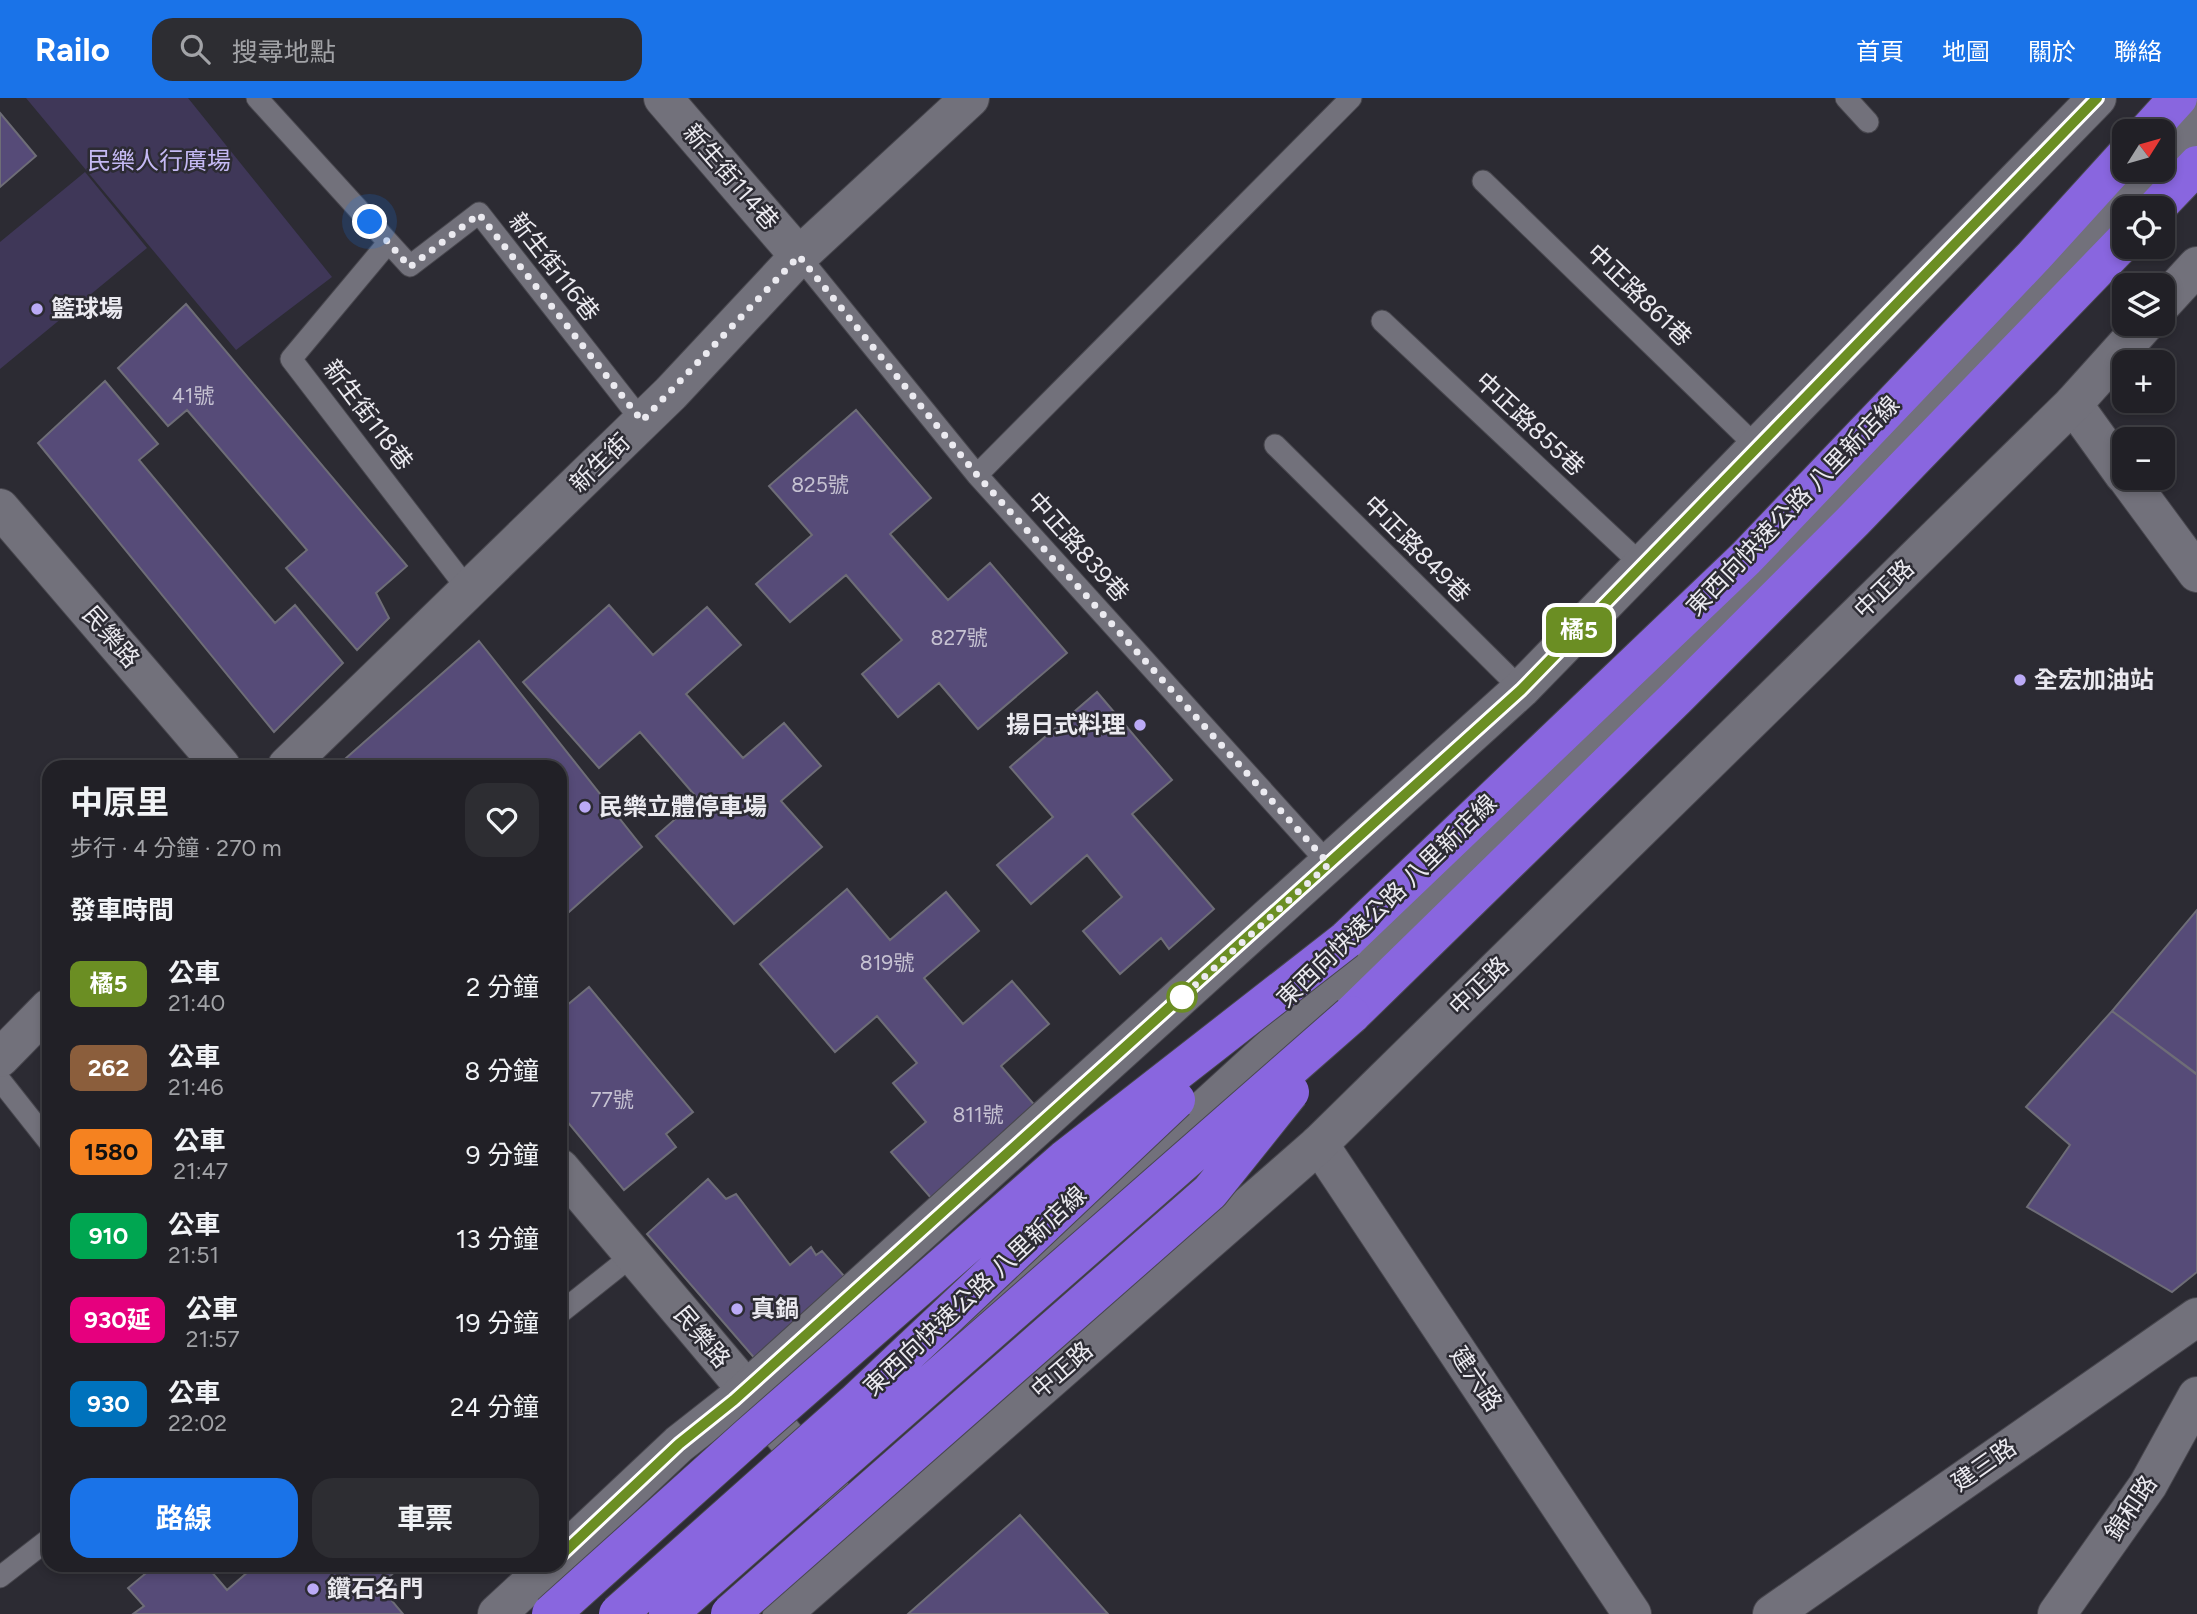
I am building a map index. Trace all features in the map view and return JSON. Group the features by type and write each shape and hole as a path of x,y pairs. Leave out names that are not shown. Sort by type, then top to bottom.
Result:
{"highway":[{"path":"2159,119 2178,98"},
{"path":"2167,196 2197,164"},
{"name":"東西向快速公路 八里新店線","path":"618,1614 855,1403 1746,558 2034,257 2112,169"},
{"name":"東西向快速公路 八里新店線","path":"668,1614 1351,1015 1745,629 2112,253"},
{"path":"551,1614 1065,1159 1346,940"},
{"path":"730,1614 1210,1192 1351,1015"}],"main road":[{"name":"新生街114巷","path":"663,98 799,256"},
{"name":"新生街","path":"293,760 642,421 799,256 970,98"},
{"path":"567,1549 679,1444 746,1389 1521,690 2097,98"},
{"path":"2175,143 2197,119"},
{"path":"646,1614 811,1468 1306,1016 1630,712 1834,511 2140,182"},
{"path":"2175,290 2197,266"},
{"name":"中正路","path":"782,1614 1319,1144 2073,404 2134,336"},
{"path":"2073,404 2112,457"},
{"path":"2136,490 2197,573"},
{"name":"民樂路","path":"0,508 216,760"},
{"path":"0,1058 42,1015"},
{"name":"建六路","path":"1319,1144 1632,1614"},
{"name":"民樂路","path":"567,1176 869,1539"},
{"name":"建三路","path":"1772,1614 2197,1317"},
{"name":"錦和路","path":"2057,1614 2148,1485 2197,1396"},
{"path":"497,1614 542,1572"}],"lane":[{"path":"257,98 388,243"},
{"path":"977,475 1351,98"},
{"path":"1846,98 1868,122"},
{"name":"中正路861巷","path":"1483,181 1757,447"},
{"name":"新生街116巷","path":"388,243 410,267 479,214 642,421"},
{"name":"新生街118巷","path":"388,243 291,359 469,591"},
{"name":"中正路839巷","path":"799,256 977,475 1329,864"},
{"name":"中正路855巷","path":"1382,321 1642,565"},
{"name":"中正路849巷","path":"1275,445 1521,690"},
{"path":"0,1080 42,1133"},
{"path":"567,1307 633,1255"},
{"path":"0,1577 42,1544"}],"green space":[{"name":"民樂人行廣場","path":"26,98 188,98 332,277 236,350"},
{"name":"籃球場","path":"85,172 147,248 0,369 0,242"}],"building":[{"path":"0,113 36,156 0,187"},
{"path":"186,304 407,566 376,593 389,618 357,650 286,568 307,550 187,410 168,426 118,368"},
{"path":"105,381 158,444 139,460 275,623 295,605 343,663 274,732 38,443"},
{"path":"856,410 931,498 890,534 948,600 990,563 1067,653 978,729 939,683 898,717 862,674 902,640 846,575 790,622 756,584 812,535 769,486"},
{"path":"609,605 653,655 707,607 741,645 686,694 743,758 784,723 821,766 781,801 822,847 734,924 656,836 698,799 640,732 599,768 523,682"},
{"name":"民樂立體停車場","path":"479,641 642,847 567,914 567,760 344,760"},
{"path":"1097,692 1172,780 1132,814 1214,909 1169,949 1161,938 1120,974 1083,931 1122,897 1087,855 1031,904 997,865 1053,817 1010,767"},
{"path":"847,889 890,940 946,892 979,931 924,978 963,1024 1012,981 1049,1024 1001,1066 1037,1108 932,1199 891,1152 926,1122 893,1083 917,1063 877,1016 835,1052 760,964"},
{"path":"2197,910 2197,1074 2196,1074 2112,1011"},
{"path":"589,987 693,1112 666,1134 676,1147 624,1190 567,1121 567,1005"},
{"path":"2112,1011 2197,1074 2197,1272 2172,1292 2027,1207 2070,1145 2026,1107"},
{"path":"708,1179 726,1199 736,1194 790,1265 811,1247 816,1255 822,1251 851,1284 757,1361 647,1234"},
{"path":"1020,1515 1108,1614 908,1614"},
{"name":"鑽石名門","path":"147,1572 212,1572 227,1590 248,1572 394,1572 389,1577 402,1593 392,1601 403,1614 133,1614 144,1606 128,1588"}],"bus line":[{"name":"橘5","path":"567,1549 679,1444 734,1400 1521,690 2097,98"}],"place":[{"name":"籃球場","path":"37,309"},
{"name":"全宏加油站","path":"2020,680"},
{"name":"揚日式料理","path":"1140,725"},
{"name":"民樂立體停車場","path":"585,807"},
{"name":"真鍋","path":"737,1309"},
{"name":"鑽石名門","path":"313,1589"}],"route":[{"path":"370,222 410,267 479,214 642,421 799,256 977,475 1329,864 1182,997"}]}
